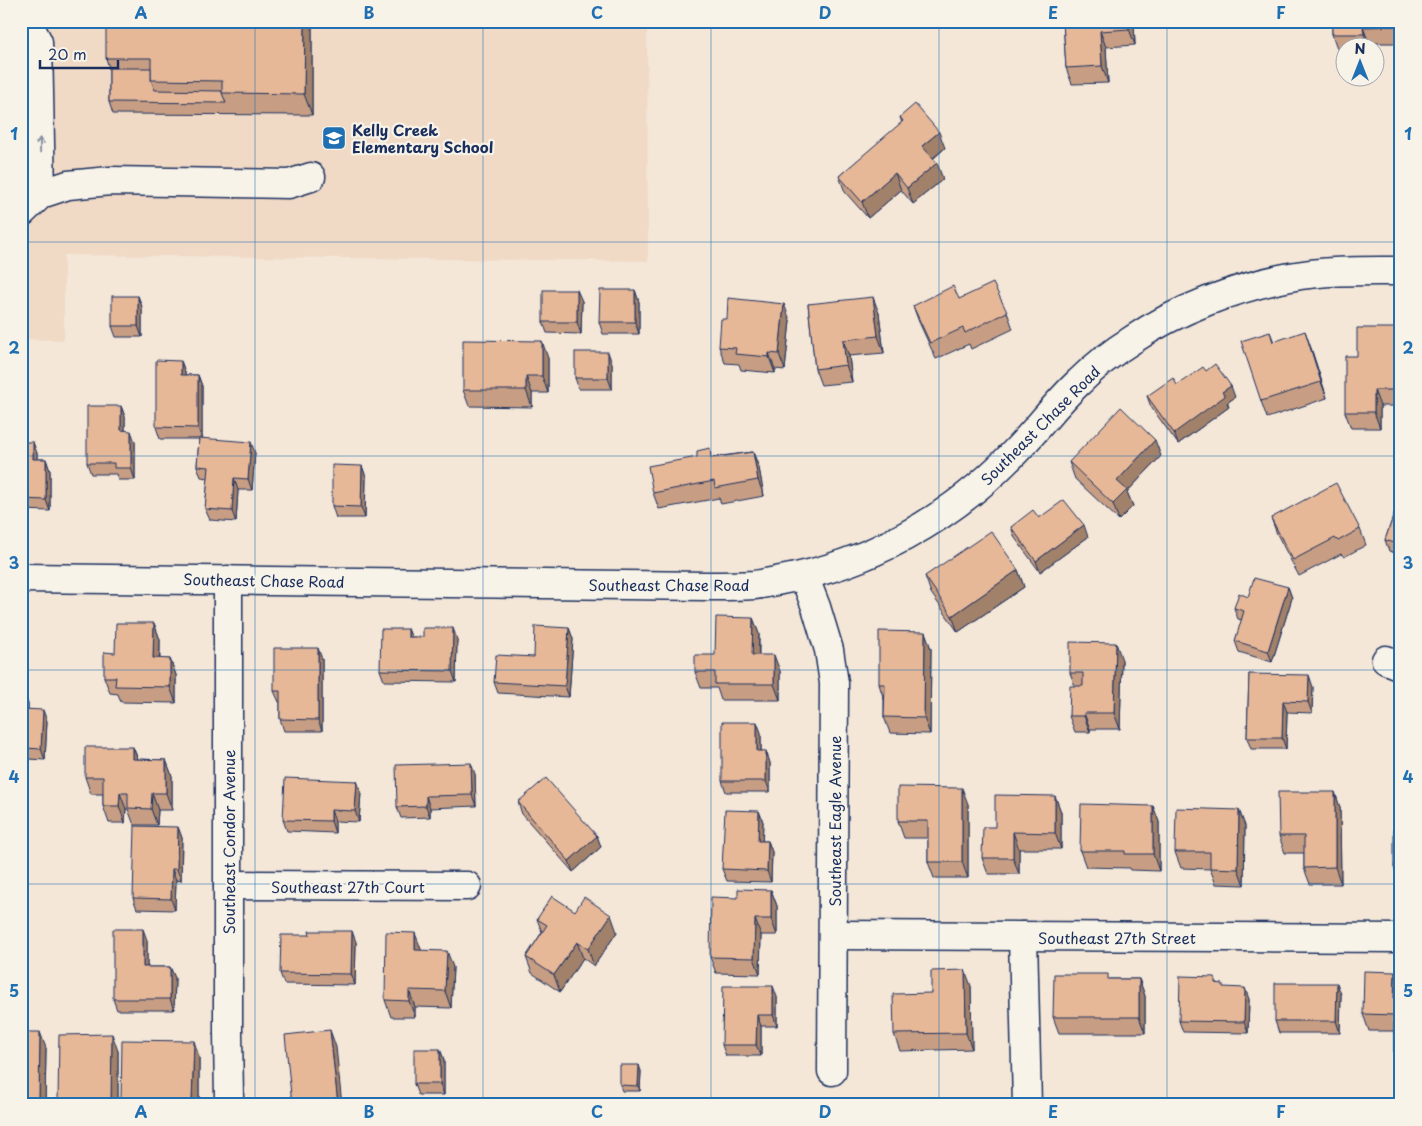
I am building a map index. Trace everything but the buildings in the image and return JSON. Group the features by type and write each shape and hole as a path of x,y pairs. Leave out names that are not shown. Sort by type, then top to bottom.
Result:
{"street":[{"path":"27,21 38,42 41,194"},
{"path":"21,213 41,194 68,185 110,181 289,184 311,177"},
{"name":"Southeast Chase Road","path":"21,578 706,586 755,585 804,576 848,562 892,543 930,522 960,502 1010,458 1078,382 1132,339 1157,325 1226,294 1291,276 1344,271 1401,271"},
{"name":"Southeast Eagle Avenue","path":"804,576 829,650 834,683 832,1071"},
{"name":"Southeast Condor Avenue","path":"228,580 228,1033 230,1105"},
{"name":"Southeast 27th Court","path":"228,885 467,886"},
{"name":"Southeast 27th Street","path":"834,935 1401,938"},
{"path":"1023,936 1027,1105"}],"shaded area":[{"name":"Kelly Creek Elementary School","path":"21,21 647,21 648,261 64,255 64,340 21,339"}],"place":[{"name":"Kelly Creek Elementary School","path":"334,138"}]}
